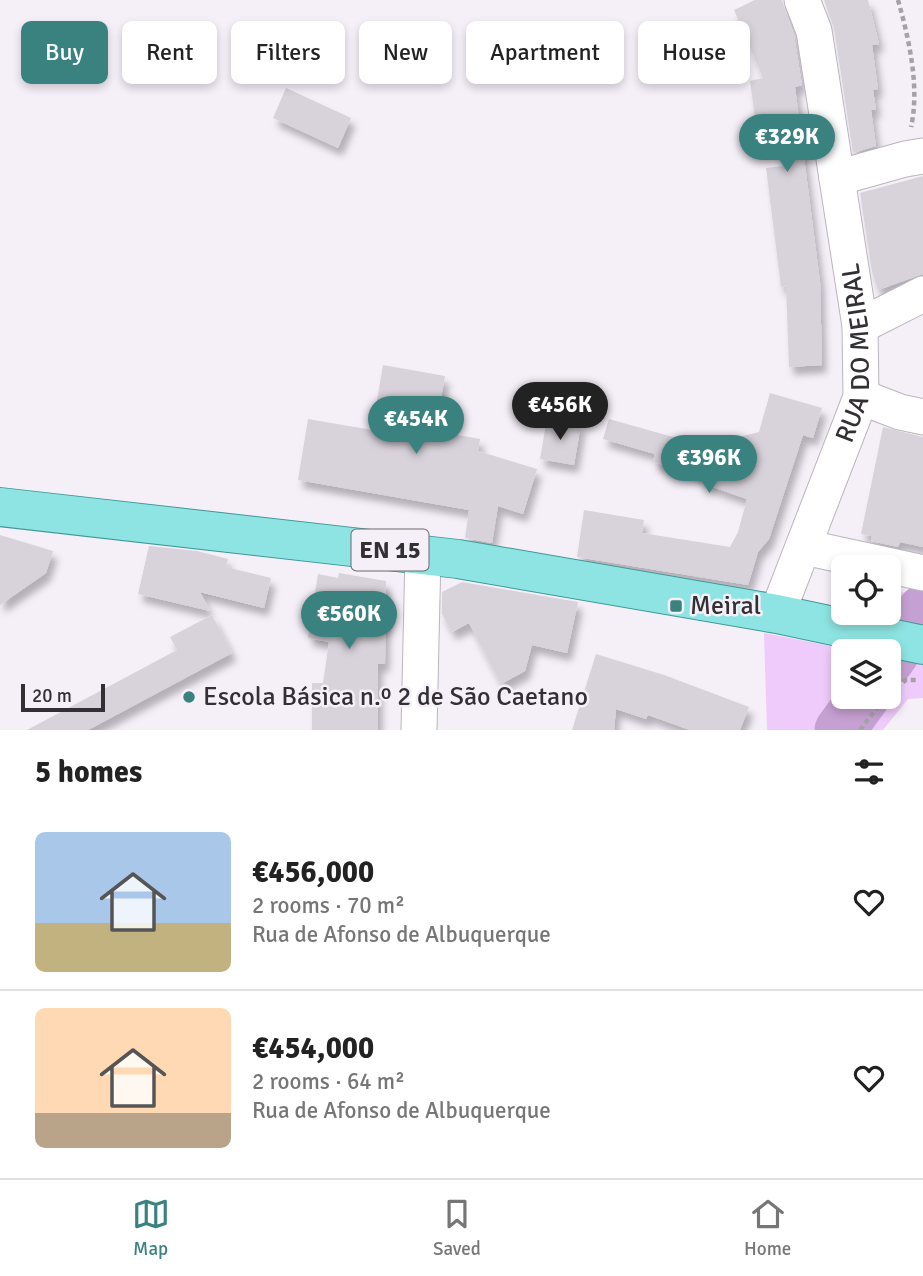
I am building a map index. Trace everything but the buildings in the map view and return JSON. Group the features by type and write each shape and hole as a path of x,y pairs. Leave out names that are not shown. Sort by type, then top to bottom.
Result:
{"main road":[{"name":"EN 15","path":"0,507 423,554 777,614 923,645"}],"street":[{"name":"RUA DO MEIRAL","path":"777,614 861,397 860,326 814,32 802,0"},
{"path":"837,178 914,157"},
{"path":"860,326 923,294"},
{"path":"861,397 901,398 923,404"},
{"path":"861,397 900,412 923,417"},
{"path":"804,547 831,555"},
{"path":"419,730 423,554"},
{"path":"901,569 923,573"}],"path":[{"path":"898,0 907,30 915,107 914,157"},
{"path":"901,684 906,680 923,680"},
{"path":"860,730 876,709"}],"shaded area":[{"path":"901,592 923,596 923,626 901,621"},
{"path":"764,633 831,646 831,709 900,709 883,730 767,730"},
{"path":"901,659 923,664 923,698 908,699 901,708"}],"waterway":[{"path":"901,642 923,610"},
{"path":"840,730 855,709"}],"place":[{"name":"Meiral","path":"676,606"},
{"name":"Escola Básica n.º 2 de São Caetano","path":"189,697"}]}
